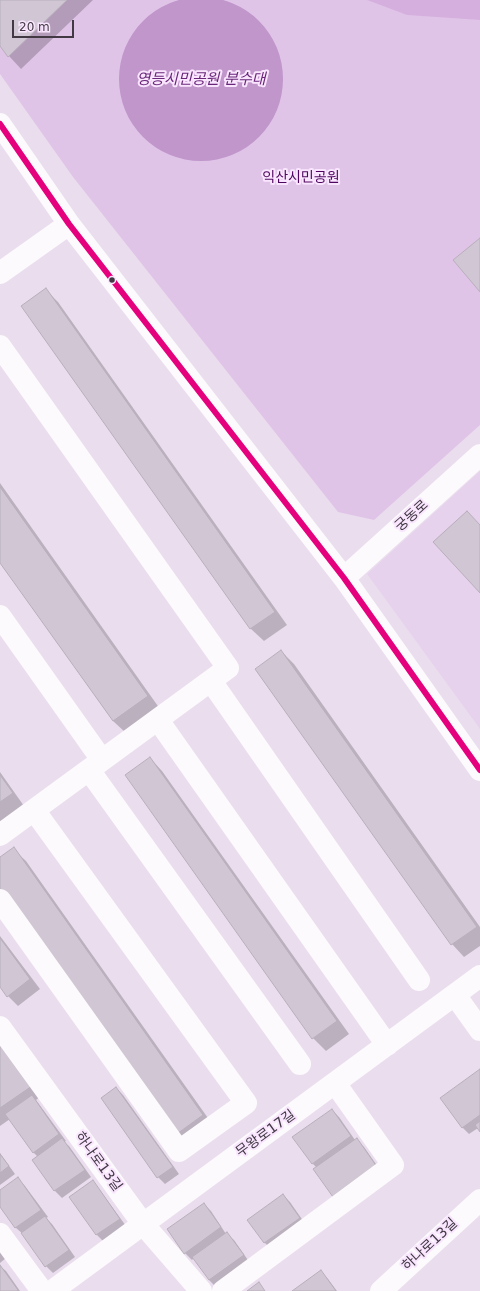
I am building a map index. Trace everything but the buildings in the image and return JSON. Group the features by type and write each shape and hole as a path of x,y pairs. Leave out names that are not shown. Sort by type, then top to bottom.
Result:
{"street":[{"path":"0,124 69,224 344,578 480,770"},
{"path":"0,273 69,224"},
{"path":"0,346 228,668 0,835"},
{"name":"궁동로","path":"344,578 480,454"},
{"path":"0,616 96,765 300,1064"},
{"path":"211,681 419,980"},
{"path":"158,720 386,1045"},
{"path":"0,900 179,1151 246,1103 34,810"},
{"name":"무왕로17길","path":"52,1291 480,976"},
{"path":"455,995 480,1030"},
{"name":"하나로13길","path":"0,1027 143,1224 202,1291"},
{"path":"223,1291 393,1165 335,1083"},
{"name":"하나로13길","path":"381,1291 480,1200"},
{"path":"0,1234 42,1291"}],"shaded area":[{"path":"367,0 480,0 480,20 407,15"},
{"path":"480,471 480,729 367,574"}],"green space":[{"name":"익산시민공원","path":"0,0 480,0 480,425 374,520 338,512 73,177 0,74"}],"water":[{"name":"영등시민공원 분수대","path":"201,-3 232,3 259,21 277,48 283,79 277,110 259,137 232,155 201,161 170,155 143,137 125,110 119,79 125,48 143,21 170,3"}],"transit line":[{"path":"0,124 69,224 344,578 480,770"}]}
